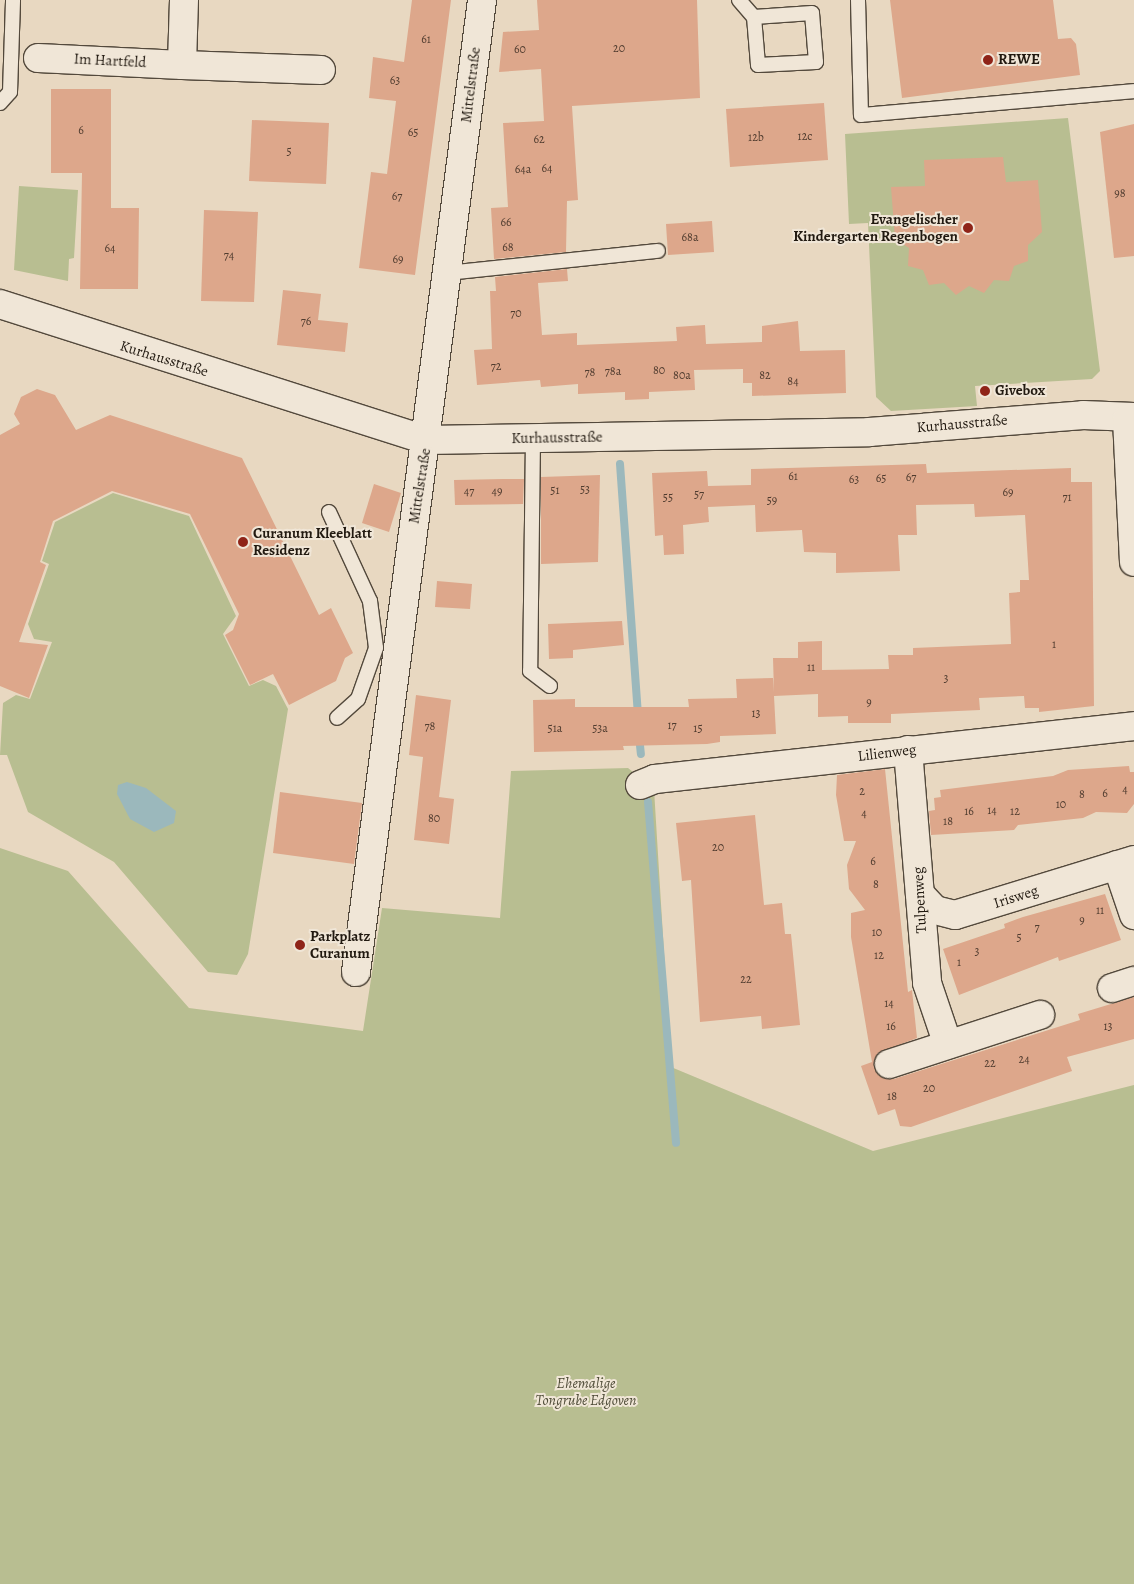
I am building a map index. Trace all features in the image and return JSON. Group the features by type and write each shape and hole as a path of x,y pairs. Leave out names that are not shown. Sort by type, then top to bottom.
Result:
{"street":[{"path":"182,64 184,0"},
{"name":"Mittelstraße","path":"356,972 427,440 482,0"},
{"name":"Im Hartfeld","path":"38,58 321,70"},
{"name":"Kurhausstraße","path":"0,304 427,440 869,432 1083,415 1130,418"},
{"path":"1130,418 1134,562"},
{"name":"Lilienweg","path":"648,782 908,750 1134,726"},
{"name":"Tulpenweg","path":"908,750 927,983 948,1045"},
{"name":"Irisweg","path":"920,894 935,910 955,915 1126,863 1134,915"},
{"path":"889,1064 1040,1015"}],"lane":[{"path":"0,103 10,92 13,0"},
{"path":"739,0 754,17 758,66 816,62 812,12 754,17"},
{"path":"858,0 861,115 1101,97 1134,91"},
{"path":"447,273 658,251"},
{"path":"533,438 530,671 550,686"},
{"path":"329,512 370,601 376,648 358,699 337,718"}],"green space":[{"path":"1068,118 1100,371 1092,379 975,386 977,406 891,411 876,397 868,223 849,224 845,134"},
{"path":"19,186 78,190 74,258 69,259 68,281 14,270"},
{"path":"113,493 189,516 236,616 223,634 249,686 263,680 276,686 288,709 248,954 237,975 208,972 114,862 28,812 7,755 0,755 3,703 16,695 30,699 52,642 34,639 28,624 49,564 42,561 55,522"},
{"name":"Ehemalige Tongrube Edgoven","path":"628,768 654,789 671,1067 873,1151 1134,1085 1134,1584 0,1584 0,848 68,871 189,1008 363,1031 382,908 500,918 511,771"}],"water":[{"path":"127,782 146,788 176,811 174,823 154,832 130,819 117,794 118,785"}],"building":[{"path":"412,0 451,0 415,275 359,268 371,172 387,174 396,101 369,98 373,57 404,62"},
{"path":"537,0 697,0 700,98 572,106 578,200 567,201 566,252 494,259 491,208 508,207 503,123 544,121 541,69 499,72 503,32 539,30"},
{"name":"REWE","path":"890,0 1053,0 1058,39 1071,38 1076,44 1080,75 902,98"},
{"path":"51,89 111,89 111,208 139,208 138,289 80,289 82,173 51,173"},
{"path":"824,103 828,160 730,167 726,109"},
{"path":"252,120 329,123 326,184 249,181"},
{"path":"1134,124 1134,256 1114,258 1100,132"},
{"name":"Evangelischer Kindergarten Regenbogen","path":"1003,157 1006,182 1038,180 1042,232 1028,245 1028,261 1014,266 1009,281 994,280 984,293 969,286 956,295 944,283 929,285 923,270 908,266 909,248 895,239 891,187 925,186 924,160"},
{"path":"204,210 258,212 254,302 201,301"},
{"path":"712,221 714,252 668,255 666,224"},
{"path":"567,269 568,281 538,283 542,335 577,333 577,345 677,341 676,327 705,325 706,344 762,342 762,326 798,321 800,351 845,350 846,393 752,396 752,383 743,383 743,369 694,370 695,390 649,392 649,399 625,400 625,392 578,394 578,384 541,387 540,380 477,385 474,350 492,349 490,291 496,291 495,277"},
{"path":"283,290 321,294 318,320 348,323 345,352 277,345"},
{"name":"Curanum Kleeblatt Residenz","path":"37,389 55,395 76,430 110,415 242,458 319,615 331,608 353,653 345,658 336,681 289,705 273,674 250,685 225,635 233,630 239,614 190,514 112,491 53,521 40,562 46,565 19,642 48,645 29,698 0,686 0,435 20,424 14,414 21,397"},
{"path":"926,464 927,473 1071,468 1071,482 1092,482 1094,706 1039,712 1039,708 1025,708 1024,696 979,698 980,710 891,714 891,723 848,723 848,716 818,717 818,694 774,696 776,734 720,736 720,742 707,744 623,746 624,750 534,752 533,700 575,699 575,707 689,707 688,699 737,698 736,679 773,678 774,692 773,658 798,658 798,642 822,641 822,670 889,669 888,655 913,655 913,648 1011,644 1009,593 1020,592 1020,580 1029,580 1025,515 975,517 974,504 916,505 917,535 898,535 900,571 836,573 836,553 804,552 802,530 756,532 755,505 708,507 709,522 683,525 684,554 664,555 663,535 655,536 652,473 707,471 708,486 751,485 751,469"},
{"path":"600,475 598,562 541,564 541,477"},
{"path":"524,479 523,504 455,505 454,480"},
{"path":"374,484 401,493 389,532 362,523"},
{"path":"437,581 472,584 470,609 435,607"},
{"path":"622,621 624,645 573,650 573,658 549,659 548,624"},
{"path":"416,695 451,700 439,797 454,799 449,844 414,840 423,757 409,755"},
{"path":"1129,766 1130,772 1134,772 1134,804 1127,813 1096,812 1083,818 1018,825 1014,830 931,835 929,811 935,810 934,798 941,797 940,790 1053,776 1068,770"},
{"path":"885,769 908,992 912,990 917,1038 878,1053 874,1061 878,1075 894,1079 1080,1020 1078,1014 1134,997 1134,1039 1067,1057 1072,1071 911,1127 900,1126 895,1109 878,1115 861,1066 872,1062 851,937 851,913 865,910 849,889 847,865 856,841 844,841 836,795 837,775"},
{"path":"280,792 362,803 354,864 273,853"},
{"path":"755,815 764,905 782,903 785,934 791,934 800,1025 762,1029 761,1016 700,1022 691,880 682,881 676,823"},
{"path":"1105,894 1121,940 1059,961 1058,957 959,995 943,949 1005,928 1004,924 1023,917"}],"waterway":[{"path":"620,464 638,717"},
{"path":"639,736 641,754"},
{"path":"648,802 676,1143"}],"place":[{"name":"REWE","path":"988,60"},
{"name":"Evangelischer Kindergarten Regenbogen","path":"968,228"},
{"name":"Givebox","path":"985,391"},
{"name":"Curanum Kleeblatt Residenz","path":"243,542"},
{"name":"Parkplatz Curanum","path":"300,945"}]}
